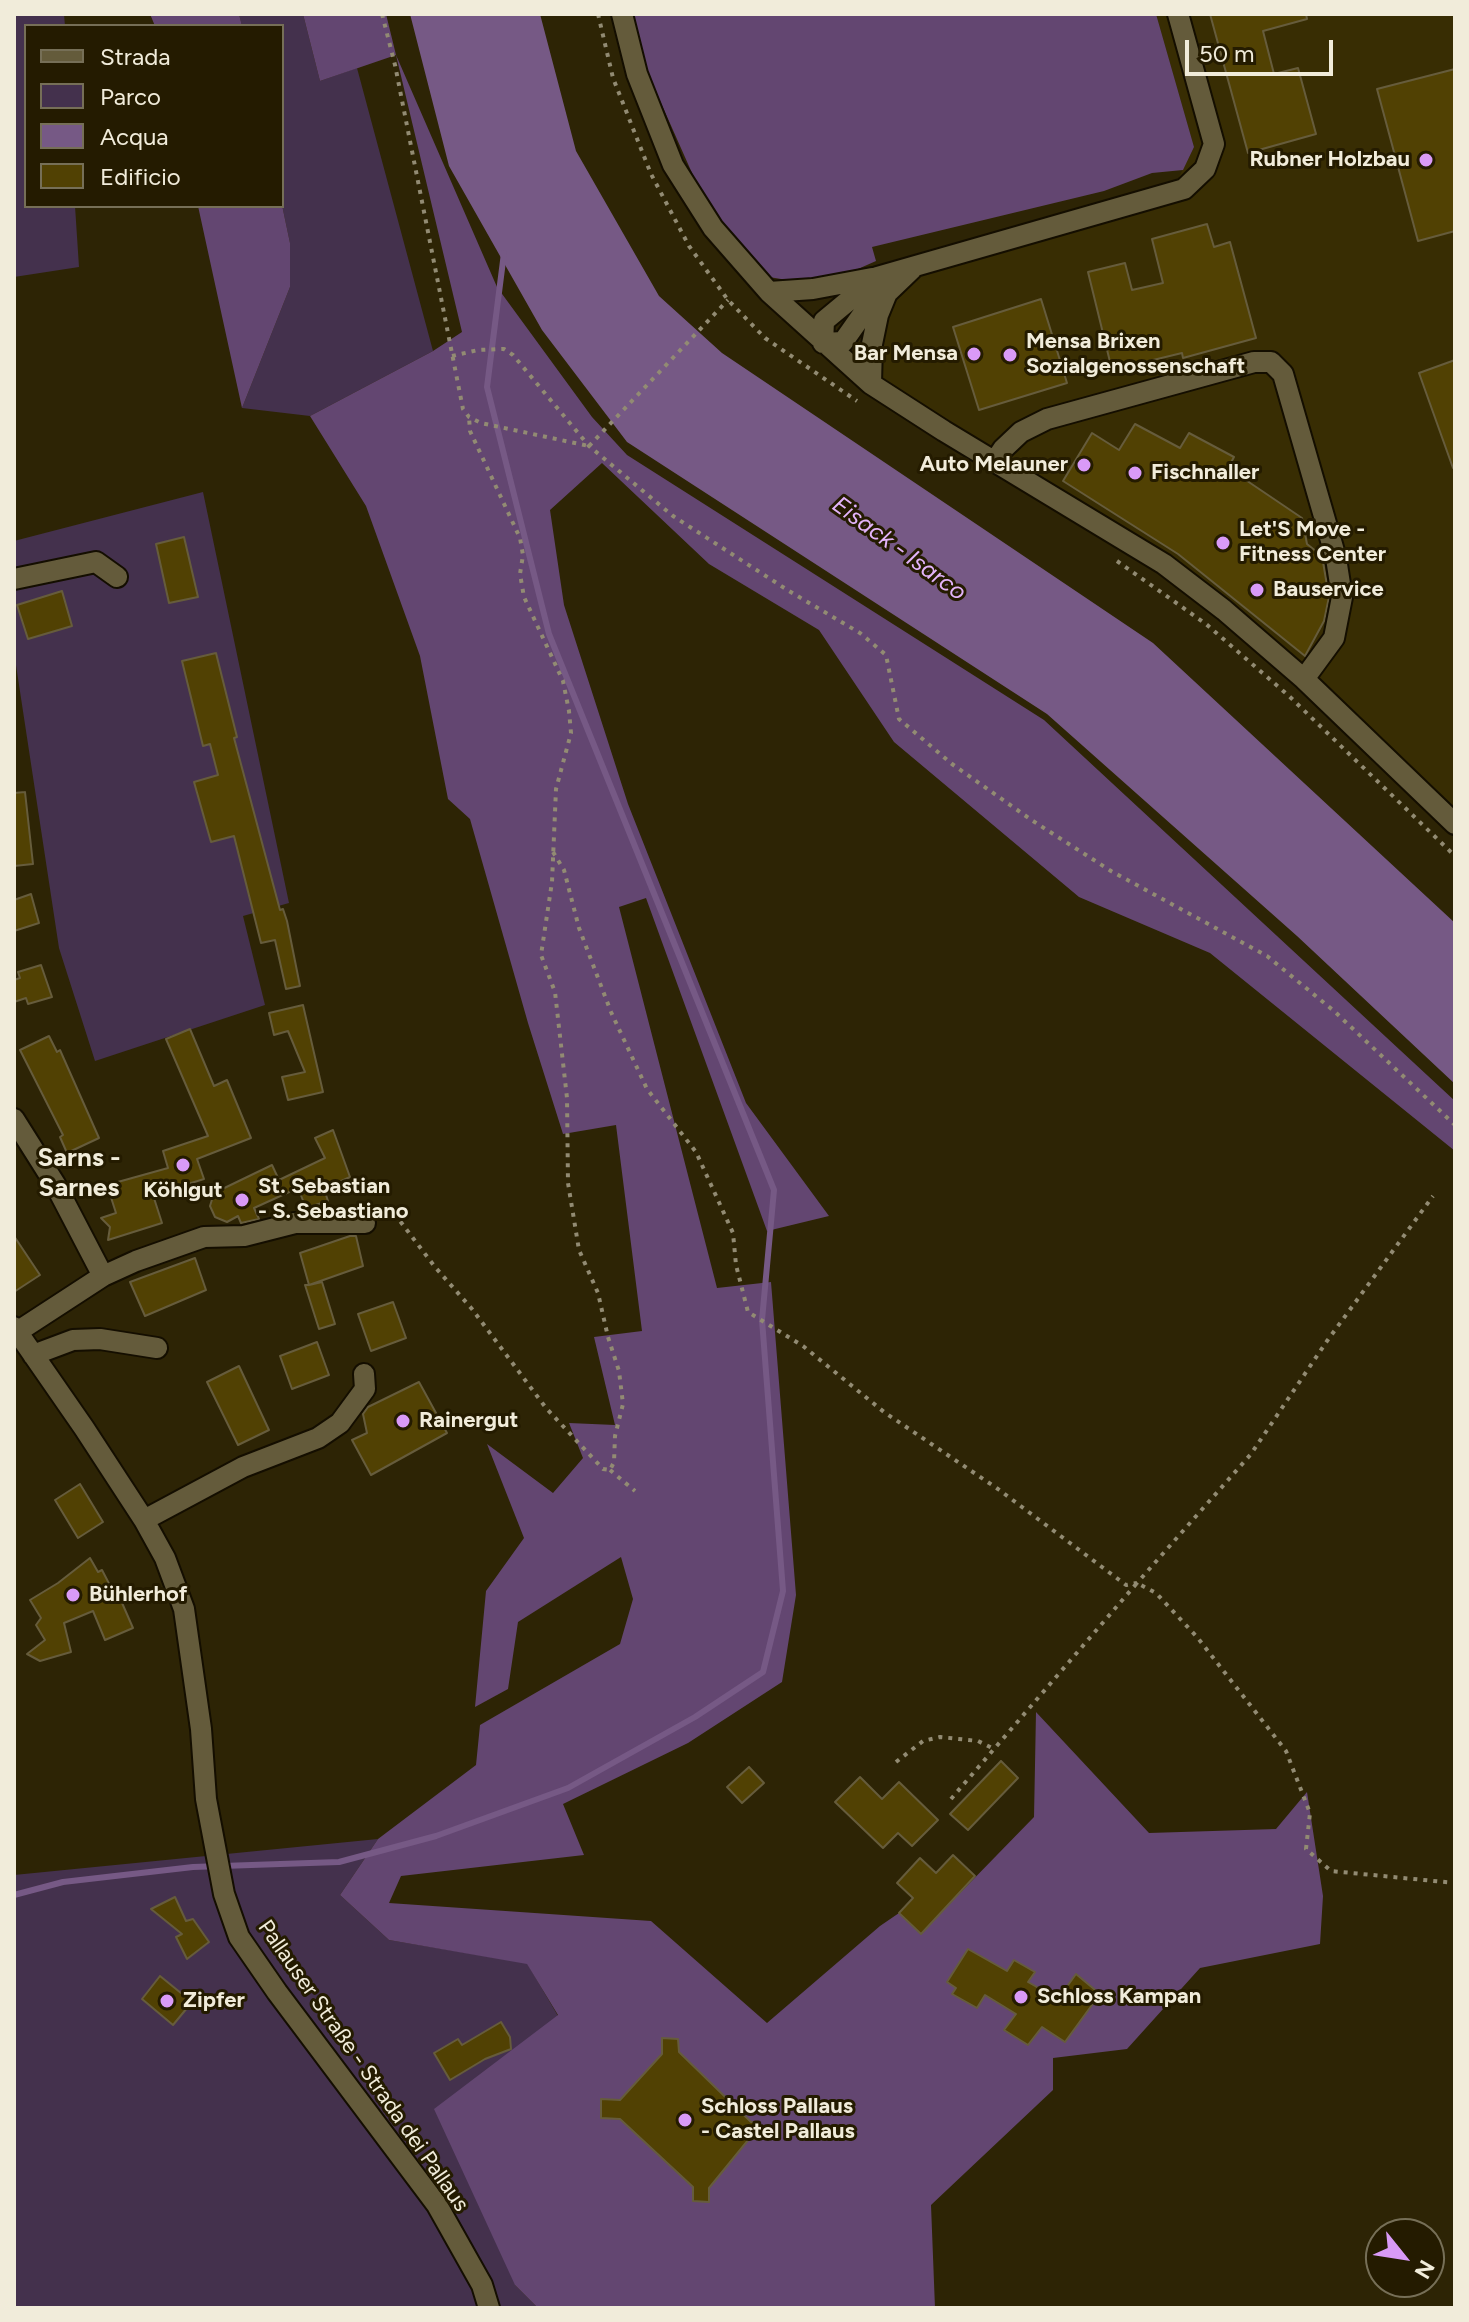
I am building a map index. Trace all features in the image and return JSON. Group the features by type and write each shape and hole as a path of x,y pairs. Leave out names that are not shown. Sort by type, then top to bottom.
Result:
{"street":[{"path":"622,14 637,74 673,165 713,228 769,292 871,384 1164,564 1224,610 1304,679 1455,824"},
{"path":"769,292 882,285 913,268 1184,189 1205,169 1214,144 1178,14"},
{"path":"823,343 843,342 882,285"},
{"path":"871,384 872,344 882,285"},
{"path":"995,461 1021,432 1047,419 1254,362 1271,362 1283,374 1336,558 1342,597 1334,638 1304,679"},
{"path":"14,579 96,562 117,577"},
{"path":"14,1119 55,1184 103,1276"},
{"path":"16,1330 103,1276 204,1237 244,1236 295,1223 365,1223"},
{"name":"Pallauser Straße - Strada dei Pallaus","path":"16,1330 144,1520 165,1558 184,1609 201,1729 206,1799 224,1894 239,1937 437,2205 482,2285 489,2308"},
{"path":"33,1355 73,1340 100,1339 157,1348"},
{"path":"144,1520 243,1467 318,1438 340,1423 365,1389 364,1374"}],"path":[{"path":"382,14 395,65 463,409 469,417 481,423 589,446"},
{"path":"589,446 728,300"},
{"path":"452,356 478,350 504,349 513,355 589,446 673,516 860,633 886,655 899,719 952,764 1111,871 1267,956 1334,1011 1455,1125"},
{"path":"469,417 470,431 520,538 523,555 520,574 524,597 563,681 571,733 556,789 552,882 541,955 555,992 567,1098 568,1183 579,1250 598,1293 619,1371 623,1404 610,1470"},
{"path":"553,852 564,870 579,928 611,1012 647,1089 696,1152 733,1233 736,1265 748,1312 803,1346 884,1412 998,1489 1126,1585 1137,1583 1156,1593 1197,1637 1286,1751 1310,1813 1306,1849 1331,1871 1455,1883"},
{"path":"951,1799 1251,1454 1327,1341 1433,1196"},
{"path":"365,1223 391,1215 400,1221 472,1309 546,1408 603,1469 610,1470 635,1491"},
{"path":"896,1762 923,1741 940,1737 978,1741 994,1749"}],"shaded area":[{"path":"150,14 239,14 242,24 154,24"},
{"path":"303,14 386,14 396,55 320,81"},
{"path":"633,14 1156,14 1194,147 1183,170 1152,173 1104,191 872,247 876,261 833,280 799,282 769,277 733,242 700,191 649,76"},
{"path":"1156,14 1455,14 1455,824 1224,610 871,384 878,315 913,268 1175,185 1194,147"},
{"path":"396,55 497,287 592,417 627,455 1044,720 1455,1101 1455,1151 1210,953 1079,897 894,742 819,630 709,564 602,463 550,510 564,605 628,804 746,1103 829,1216 767,1231 646,898 619,907 717,1288 771,1282 796,1595 782,1682 688,1743 563,1804 584,1855 401,1876 389,1903 651,1921 767,2023 899,1913 921,1933 1034,1817 1036,1712 1149,1833 1276,1829 1307,1792 1323,1896 1320,1944 1200,1968 1127,2049 1053,2058 1053,2090 931,2205 935,2308 538,2308 515,2285 434,2109 558,2015 527,1964 389,1940 340,1895 378,1839 476,1765 480,1725 620,1644 633,1599 621,1557 518,1622 508,1689 475,1707 486,1591 524,1538 487,1444 553,1493 583,1458 569,1423 615,1425 594,1337 642,1331 616,1125 563,1134 470,819 448,799 420,656 366,506 310,416 433,351 462,332"},
{"path":"198,208 283,208 290,243 290,287 242,408"}],"green space":[{"path":"14,14 64,14 65,24 24,24 24,208 75,208 79,267 14,277"},
{"path":"239,14 303,14 320,81 357,68 433,351 310,416 242,408 290,287 290,243 283,208 284,24 242,24"},
{"path":"203,492 289,903 243,916 265,1005 95,1061 59,948 14,652 14,541"},
{"path":"378,1839 340,1895 389,1940 527,1963 558,2016 515,2285 538,2308 14,2308 14,1875"}],"water":[{"name":"Eisack - Isarco","path":"410,14 540,14 576,151 659,296 722,353 1153,643 1455,923 1455,1084 1297,936 1047,714 627,442 542,330 449,166"}],"building":[{"path":"1210,14 1306,14 1307,19 1263,31 1274,74 1298,68 1316,134 1248,153"},
{"name":"Rubner Holzbau","path":"1455,69 1455,231 1418,241 1377,89"},
{"path":"1207,224 1214,247 1230,242 1256,338 1183,358 1182,353 1112,370 1088,272 1125,263 1132,290 1163,283 1152,239"},
{"name":"Mensa Brixen Sozialgenossenschaft","path":"1041,299 1067,383 979,410 953,327"},
{"path":"1455,360 1455,468 1453,468 1419,373"},
{"path":"1135,424 1180,448 1189,433 1234,457 1228,468 1302,518 1307,544 1322,556 1329,597 1324,621 1305,656 1178,554 1063,481 1092,433 1119,450"},
{"path":"184,537 198,597 169,603 156,544"},
{"path":"62,591 72,626 28,639 17,605"},
{"path":"216,653 237,737 234,738 280,910 283,909 287,921 300,986 286,989 275,940 261,943 234,836 211,842 194,782 218,775 210,744 203,746 182,661"},
{"path":"25,792 33,864 14,866 14,793"},
{"path":"31,894 39,923 14,931 14,900"},
{"path":"41,965 52,997 28,1004 26,998 14,1002 14,980 20,978 18,972"},
{"path":"303,1005 323,1092 288,1100 282,1077 305,1072 288,1031 274,1035 269,1013"},
{"path":"190,1029 214,1086 227,1080 251,1138 197,1159 204,1179 153,1195 162,1223 108,1240 110,1227 101,1218 116,1213 107,1185 168,1168 163,1151 208,1136 166,1039"},
{"path":"49,1036 57,1052 60,1050 99,1138 67,1153 60,1137 63,1135 20,1050"},
{"path":"333,1130 350,1177 324,1189 328,1201 306,1208 298,1188 254,1208 259,1219 241,1223 238,1216 227,1222 215,1217 210,1206 214,1193 272,1165 279,1180 325,1158 315,1138"},
{"path":"14,1236 40,1275 14,1292"},
{"path":"356,1236 363,1266 309,1285 300,1253"},
{"path":"195,1258 206,1290 145,1316 130,1282"},
{"path":"322,1282 335,1324 319,1329 305,1285"},
{"path":"393,1302 406,1338 371,1351 358,1314"},
{"path":"317,1342 329,1375 292,1389 280,1356"},
{"path":"239,1366 269,1430 238,1445 207,1382"},
{"name":"Rainergut","path":"419,1382 447,1433 371,1475 352,1440 367,1433 363,1414 368,1407"},
{"path":"80,1484 103,1522 78,1538 55,1500"},
{"path":"90,1558 98,1572 102,1570 116,1597 119,1596 133,1628 105,1640 93,1611 64,1623 71,1652 40,1661 27,1654 45,1640 36,1625 41,1618 30,1600"},
{"path":"1001,1761 1018,1778 968,1830 950,1814"},
{"path":"749,1767 764,1783 742,1803 727,1787"},
{"path":"860,1777 882,1799 899,1782 938,1820 912,1846 898,1833 883,1848 835,1802"},
{"path":"953,1855 975,1876 921,1934 899,1913 913,1898 897,1883 920,1858 936,1873"},
{"path":"175,1897 186,1921 193,1919 209,1942 187,1959 176,1937 182,1934 151,1909"},
{"name":"Schloss Kampan","path":"968,1949 1007,1971 1014,1960 1035,1972 1028,1982 1058,1999 1076,1974 1100,1994 1065,2042 1042,2027 1028,2045 1004,2030 1016,2014 985,1995 977,2008 952,1994 956,1988 947,1982"},
{"name":"Zipfer","path":"160,1976 192,2002 173,2025 142,1999"},
{"path":"501,2022 510,2037 511,2049 485,2059 450,2080 434,2053 458,2039 462,2045"},
{"name":"Schloss Pallaus - Castel Pallaus","path":"662,2038 678,2039 679,2052 751,2122 758,2122 759,2139 749,2139 709,2188 709,2202 693,2201 693,2187 620,2119 601,2118 601,2099 620,2100 662,2054"}],"waterway":[{"path":"14,1895 63,1882 193,1867 339,1862 436,1836 568,1788 695,1717 763,1672 783,1591 762,1320 774,1190 549,634 487,387 504,253"}],"place":[{"name":"Rubner Holzbau","path":"1426,160"},
{"name":"Bar Mensa","path":"974,354"},
{"name":"Mensa Brixen Sozialgenossenschaft","path":"1010,355"},
{"name":"Auto Melauner","path":"1084,465"},
{"name":"Fischnaller","path":"1135,473"},
{"name":"Let'S Move - Fitness Center","path":"1223,543"},
{"name":"Bauservice","path":"1257,590"},
{"name":"Köhlgut","path":"183,1165"},
{"name":"St. Sebastian - S. Sebastiano","path":"242,1200"},
{"name":"Rainergut","path":"403,1421"},
{"name":"Bühlerhof","path":"73,1595"},
{"name":"Schloss Kampan","path":"1021,1997"},
{"name":"Zipfer","path":"167,2001"},
{"name":"Schloss Pallaus - Castel Pallaus","path":"685,2120"}],"district":[{"name":"Sarns - Sarnes","path":"79,1173"}]}
